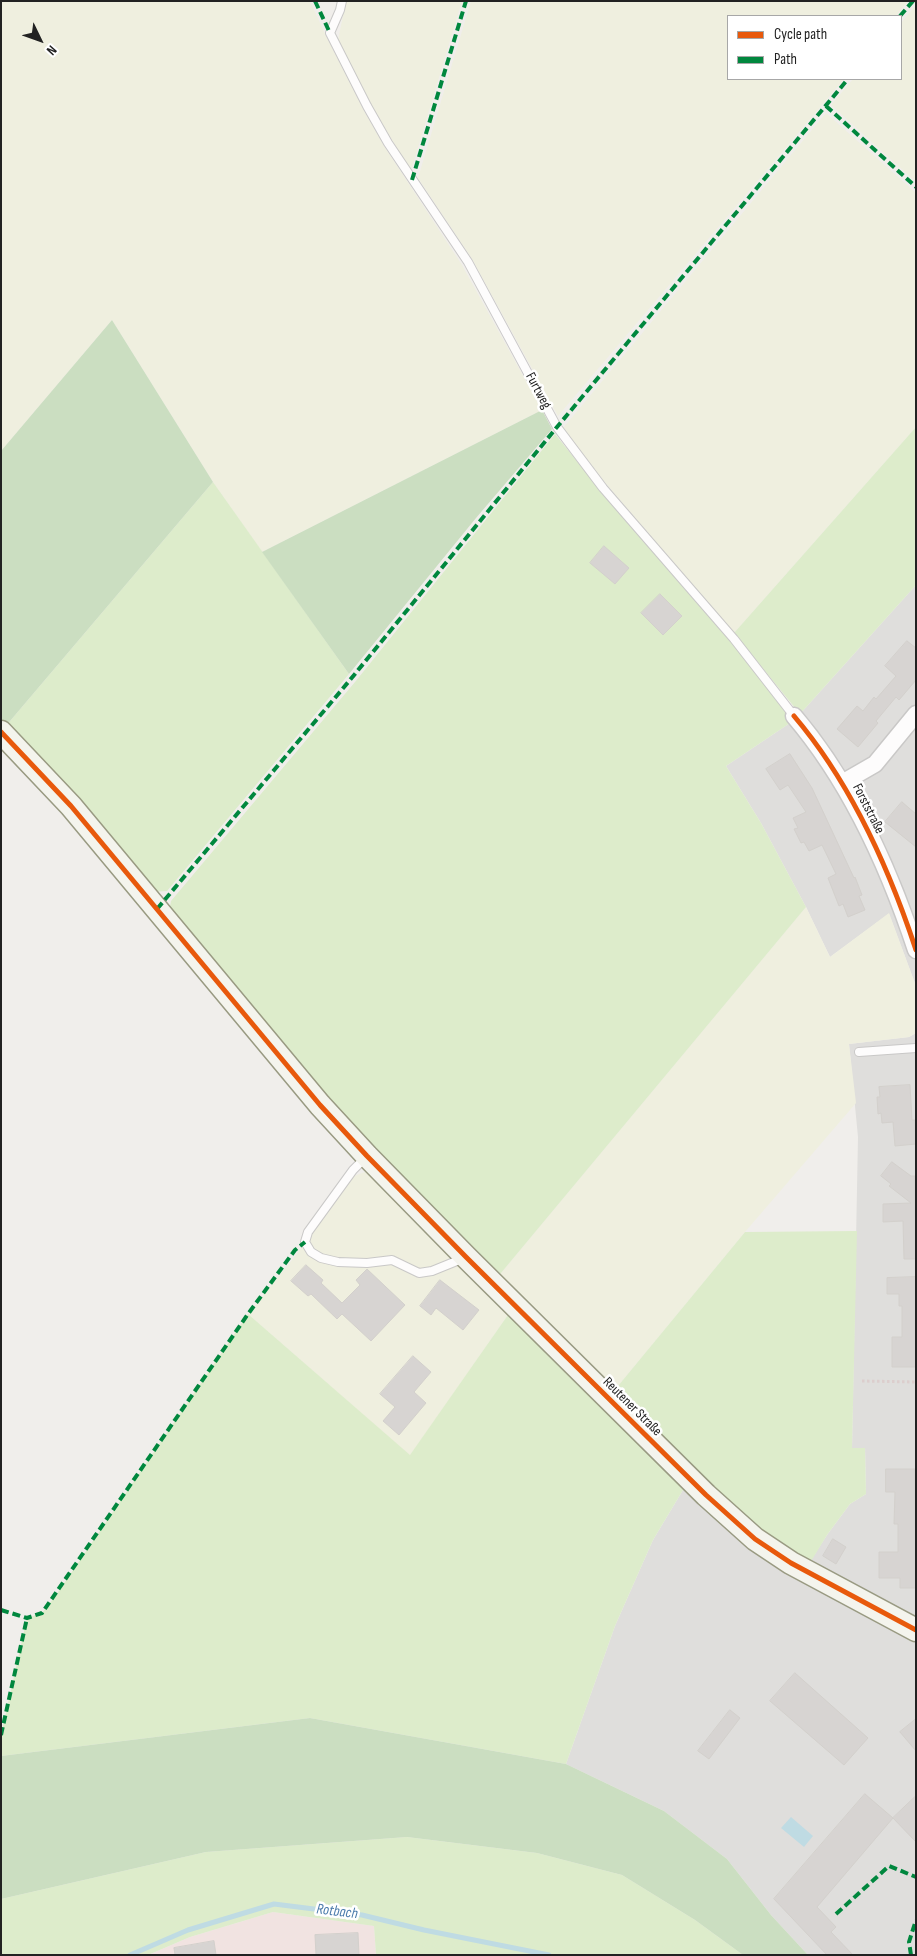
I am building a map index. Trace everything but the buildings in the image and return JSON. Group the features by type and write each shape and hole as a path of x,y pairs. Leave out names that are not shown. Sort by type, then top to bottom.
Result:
{"street":[{"path":"842,783 875,764 916,714"},
{"name":"Forststraße","path":"794,716 842,783 890,881 916,950"},
{"name":"Reutener Straße","path":"1,732 71,806 320,1105 367,1156 706,1496 755,1539 791,1563 916,1630"}],"lane":[{"name":"Furtweg","path":"342,1 330,34 388,143 468,262 557,427 603,488 734,639 794,716"},
{"path":"859,1052 916,1048"},
{"path":"367,1156 352,1170 308,1232 305,1242 311,1252 321,1258 338,1262 367,1263 392,1260 419,1274 432,1271 466,1257"}],"path":[{"path":"862,1381 916,1382"}],"shaded area":[{"path":"916,585 916,986 889,914 830,957 806,907 761,823 726,766 793,721"},
{"path":"916,1033 916,1955 808,1955 771,1915 727,1859 664,1811 566,1764 615,1626 653,1540 686,1485 809,1563 850,1504 866,1494 865,1448 852,1448 858,1137 849,1044 909,1037"},
{"path":"273,1912 374,1926 376,1955 148,1955 190,1937"}],"green space":[{"path":"1,1 310,1 363,109 384,146 462,265 542,410 262,552 213,482 112,320 1,451"},
{"path":"346,1 462,1 411,171 370,104 338,40"},
{"path":"471,1 908,1 897,15 727,15 727,80 843,80 558,416 472,259 418,178"},
{"path":"916,5 916,182 831,105 852,80 902,80 902,22"},
{"path":"826,113 916,193 916,427 734,633 607,485 563,428"},
{"path":"112,320 213,482 5,727 1,723 1,451"},
{"path":"542,410 552,429 476,518 349,674 262,552"},
{"path":"916,427 916,585 800,714 734,633"},
{"path":"555,434 601,491 729,639 793,721 726,766 761,823 806,907 496,1279 372,1151 169,912 171,901 355,682"},
{"path":"213,482 349,674 167,891 152,892 5,727"},
{"path":"806,907 830,957 889,913 916,986 916,1033 909,1037 849,1044 856,1103 745,1232 613,1392 496,1279"},
{"path":"365,1172 375,1176 510,1312 410,1456 248,1314 297,1254 354,1176"},
{"path":"857,1231 852,1448 865,1448 866,1494 850,1504 827,1535 810,1563 759,1533 613,1392 745,1232"},
{"path":"510,1312 686,1485 653,1540 615,1626 566,1764 310,1718 1,1756 1,1735 27,1618 42,1613 56,1595 248,1314 410,1455"},
{"path":"310,1718 566,1764 664,1811 727,1859 771,1915 808,1955 743,1955 695,1920 622,1875 537,1853 407,1837 206,1852 1,1899 1,1756"},
{"path":"407,1837 537,1853 622,1875 695,1920 743,1955 376,1955 374,1926 273,1912 190,1937 148,1955 1,1955 1,1899 206,1852"}],"water":[{"path":"791,1817 813,1836 804,1847 781,1828"}],"waterway":[{"name":"Rotbach","path":"130,1955 188,1930 274,1904 362,1915 424,1930 549,1955"}],"marked path":[{"path":"315,1 330,33"},
{"path":"412,180 466,1"},
{"path":"901,15 913,1"},
{"path":"157,909 350,680 557,427 847,80"},
{"path":"826,106 916,187"},
{"path":"1,1610 27,1618 42,1613 248,1314 295,1250 305,1242"},
{"path":"1,1735 27,1618"},
{"path":"836,1914 889,1866 916,1877"},
{"path":"911,1955 909,1942 916,1920"}],"cycle path":[{"path":"794,716 833,769 851,798 894,888 916,950"},
{"path":"1,732 71,806 320,1105 367,1156 706,1495 755,1539 791,1563 916,1630"}]}
